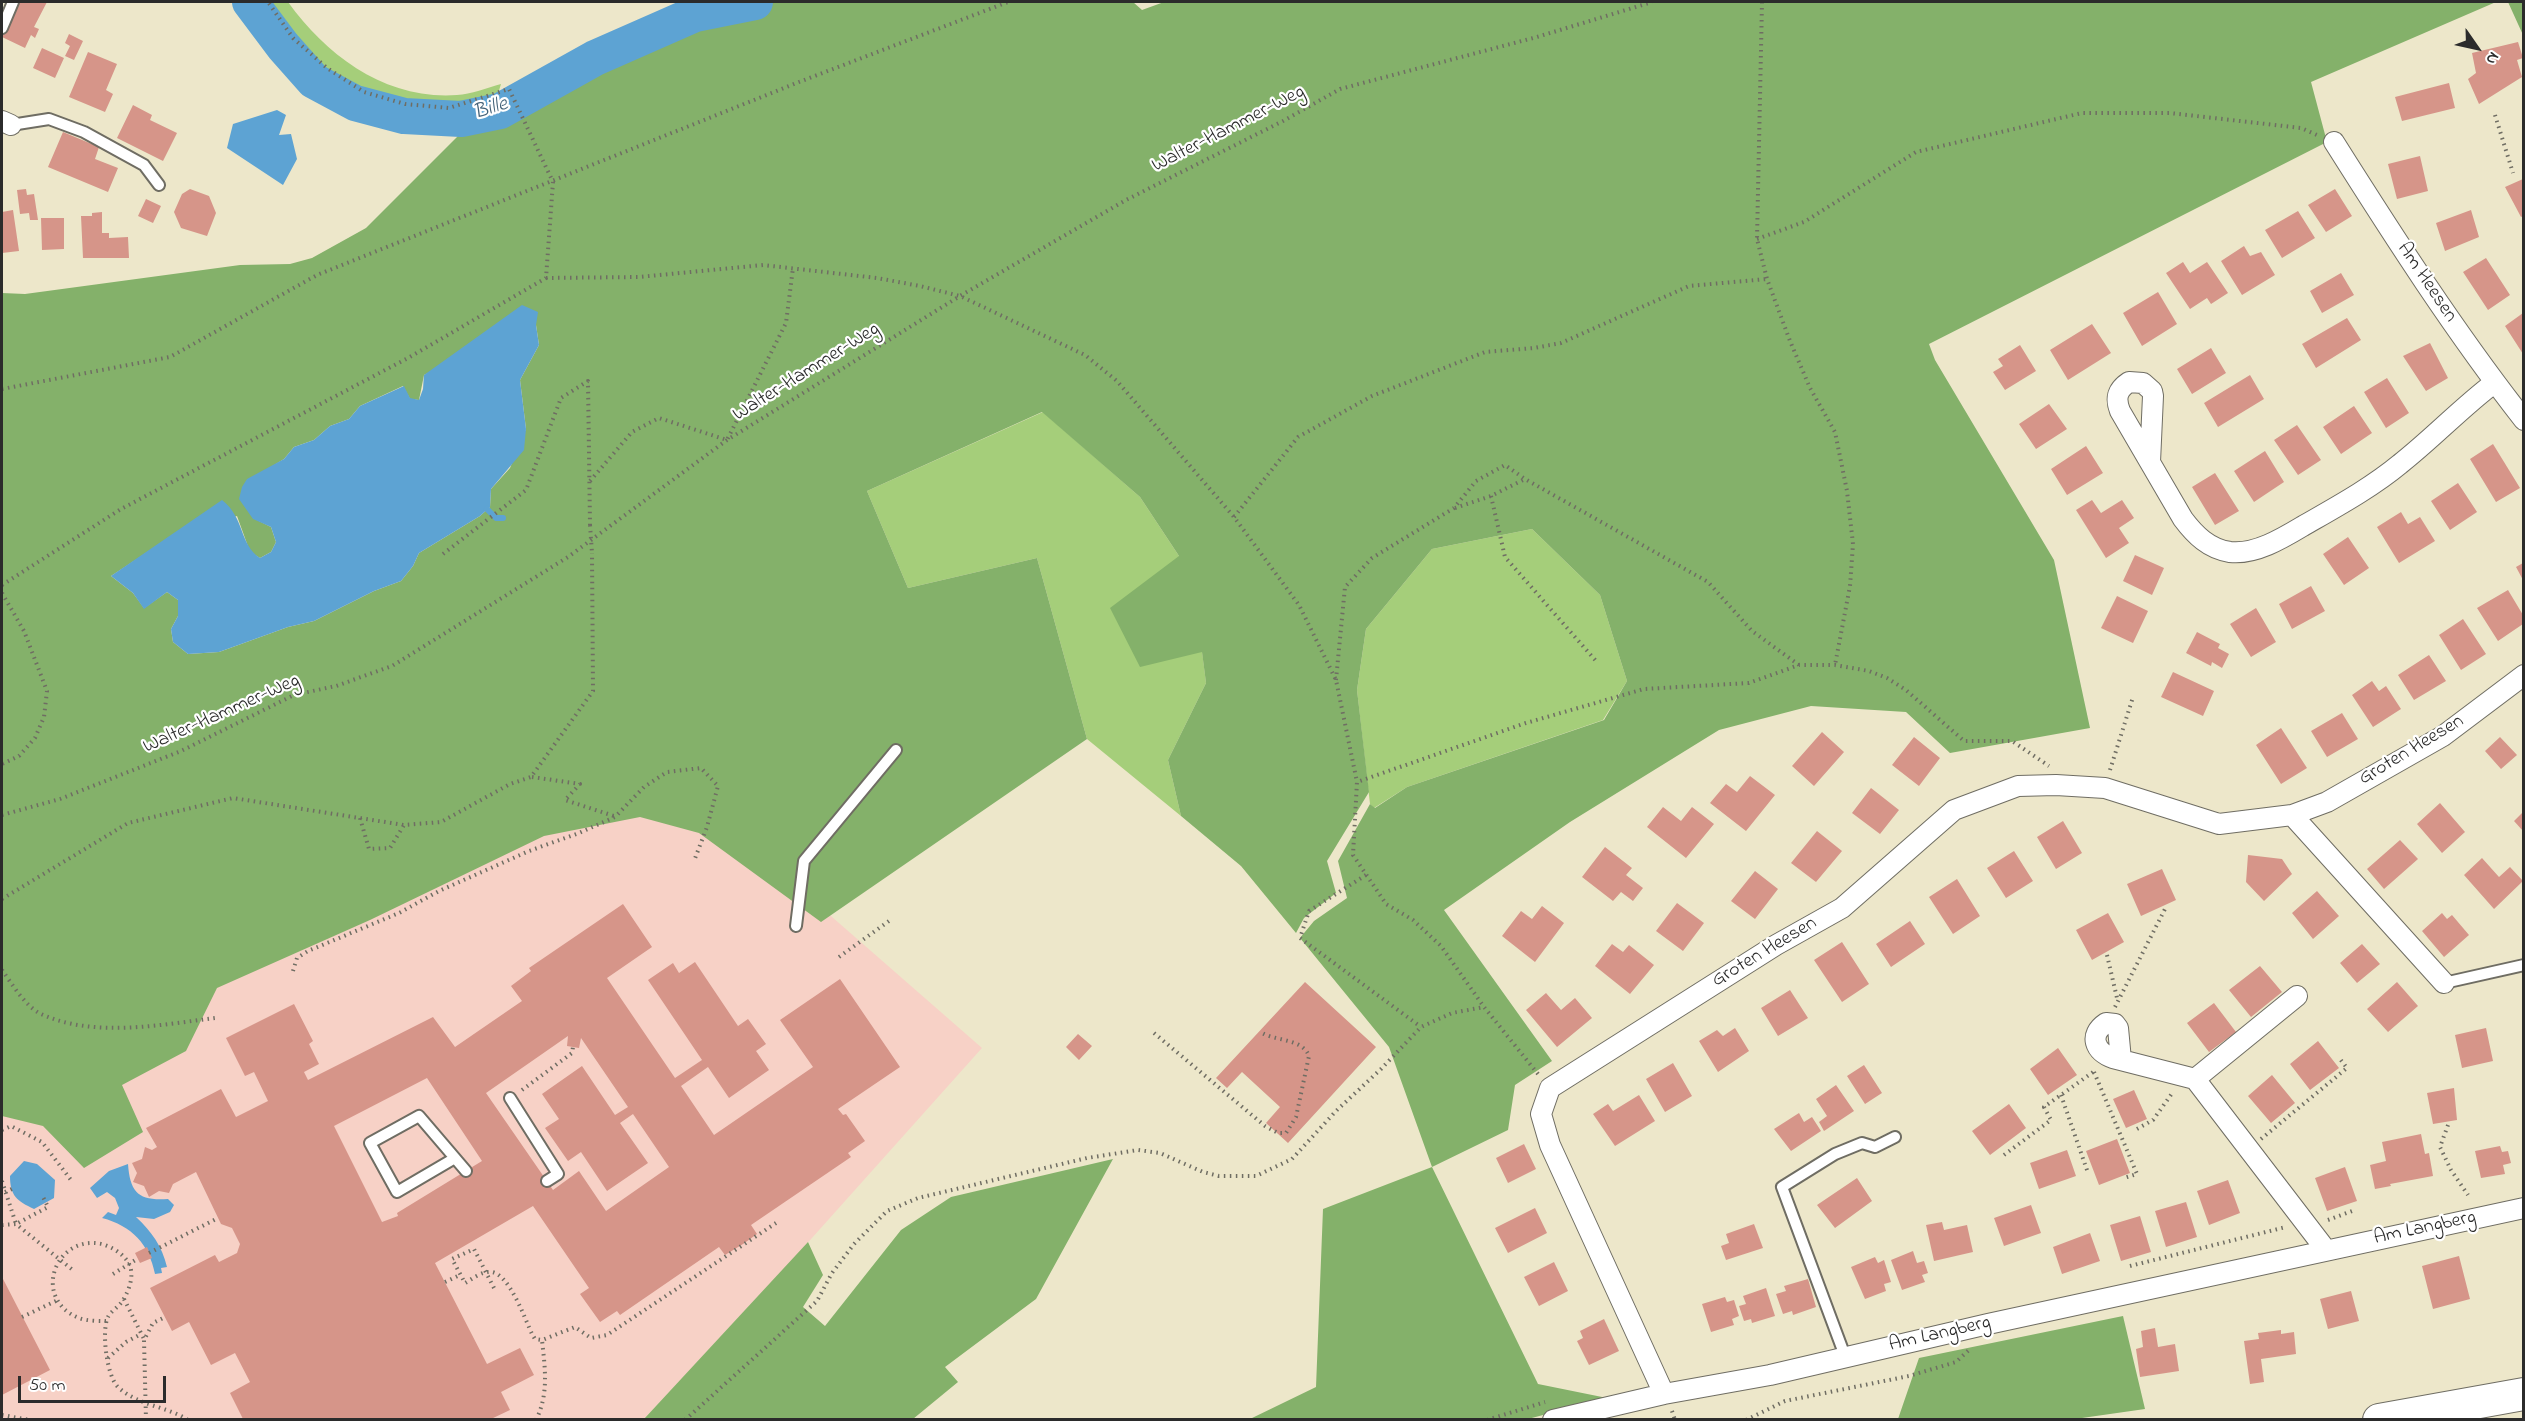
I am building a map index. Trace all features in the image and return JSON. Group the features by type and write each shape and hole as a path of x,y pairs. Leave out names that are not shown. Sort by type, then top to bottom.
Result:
{"main road":[{"path":"2379,1419 2523,1394"}],"street":[{"name":"Am Heesen","path":"2334,142 2426,284 2494,383 2523,420"},
{"path":"2150,462 2192,531 2210,545 2239,552 2286,536 2362,491 2398,466 2494,383"},
{"name":"Groten Heesen","path":"1550,1089 1776,945 1842,908 1954,810 2018,786 2056,785 2105,788 2219,824 2292,815 2327,802 2442,736 2523,675"},
{"path":"2292,815 2444,983"},
{"path":"2190,1078 2297,996"},
{"path":"2109,1022 2115,1024 2120,1035 2117,1059 2190,1078 2326,1250"},
{"path":"1550,1089 1541,1114 1550,1145 1664,1394"},
{"name":"Am Langberg","path":"1553,1419 1664,1394 1770,1375 1988,1324 2523,1208"}],"lane":[{"path":"2,28 13,2"},
{"path":"6,123 49,119 84,132 144,165 159,185"},
{"path":"796,926 804,861 896,750"},
{"path":"2444,983 2523,964"},
{"path":"510,1098 558,1174 547,1181"},
{"path":"455,1158 397,1192 370,1143 419,1116 455,1158 466,1171"},
{"path":"1845,1356 1782,1187 1835,1154 1862,1143 1875,1147 1895,1137"}],"path":[{"path":"268,2 293,39 327,68 364,92 405,104 449,108 509,89 553,182 546,278"},
{"path":"2,389 170,357 317,275 799,82 1008,2"},
{"name":"Walter-Hammer-Weg","path":"2,815 60,799 181,751 294,695 336,686 392,666 568,557 727,440 960,296 1126,200 1283,121 1340,89 1537,37 1652,2"},
{"path":"1762,2 1760,30 1762,95 1757,239 1767,279 1810,388 1835,432 1853,544 1850,586 1835,664"},
{"path":"1757,239 1804,222 1916,152 2082,113 2170,113 2301,128 2334,142"},
{"path":"2495,116 2513,173"},
{"path":"2,585 121,509 408,358 546,278 639,277 763,265 898,282 960,296 1084,355 1117,381 1234,517 1299,605 1336,681 1357,782 1353,855 1386,904 1413,920 1441,946 1484,1007 1550,1089"},
{"path":"590,481 632,432 659,418 727,440 786,323 793,268"},
{"path":"1234,517 1298,437 1372,396 1485,352 1561,343 1689,286 1767,279"},
{"path":"443,554 526,490 561,398 588,381 593,691 531,777"},
{"path":"1454,508 1476,481 1504,465 1708,582 1752,630 1799,664"},
{"path":"1336,681 1345,587 1372,558 1454,508 1491,496 1525,479"},
{"path":"1491,496 1505,557 1596,661"},
{"path":"2,593 24,631 47,691 44,717 35,738 19,756 2,764"},
{"path":"1357,782 1526,723 1644,689 1749,683 1799,664 1835,664 1869,671 1887,678 1906,690 1964,741 2012,741 2055,771 2056,785"},
{"path":"2105,788 2133,697"},
{"path":"293,971 297,958 308,951 399,914 439,891 529,851 615,817 644,787 667,772 701,768 718,786 707,827 694,861"},
{"path":"2,899 128,823 232,798 404,825 441,822 510,784 531,777 580,784 566,800 615,817"},
{"path":"360,818 369,849 390,848 404,825"},
{"path":"1366,875 1309,910 1300,938 1421,1027"},
{"path":"2109,1022 2117,998 2165,909"},
{"path":"839,957 889,921"},
{"path":"2107,955 2117,998"},
{"path":"2,970 18,993 40,1014 94,1029 214,1018"},
{"path":"685,1419 817,1301 831,1274 854,1244 887,1211 918,1198 1086,1158 1138,1149 1160,1153 1203,1172 1219,1176 1256,1176 1292,1160 1336,1111 1421,1027 1452,1013 1484,1007"},
{"path":"1154,1033 1265,1126 1286,1133 1296,1117 1310,1056 1307,1050 1295,1043 1277,1040 1262,1033"},
{"path":"510,1098 572,1053 573,1047"},
{"path":"2004,1155 2051,1120 2044,1107 2117,1059"},
{"path":"2248,1149 2347,1068 2340,1059"},
{"path":"2094,1072 2137,1174 2124,1178"},
{"path":"2137,1129 2153,1120 2190,1078"},
{"path":"2061,1095 2088,1173"},
{"path":"2448,1125 2440,1147 2451,1170 2468,1195"},
{"path":"2,1130 11,1126 42,1142 71,1180"},
{"path":"2,1181 16,1224 74,1271"},
{"path":"5,1192 14,1188"},
{"path":"2,1225 16,1224 48,1207 43,1197"},
{"path":"2130,1266 2307,1225 2355,1210"},
{"path":"149,1253 218,1218"},
{"path":"494,1288 486,1272 474,1249 452,1259 465,1283 486,1272 493,1272 504,1280 531,1334 536,1339 542,1340 574,1327 591,1338 607,1335 776,1223"},
{"path":"106,1321 81,1319 70,1313 58,1300 52,1274 60,1260 72,1248 84,1244 112,1247 129,1263 132,1275 124,1299 106,1321 107,1359 113,1381 119,1388 146,1404 188,1419"},
{"path":"113,1274 137,1259"},
{"path":"445,1282 460,1275"},
{"path":"124,1299 144,1340 146,1419"},
{"path":"22,1317 58,1300"},
{"path":"144,1340 153,1323 165,1317"},
{"path":"1746,1419 1785,1401 1909,1376 1956,1362 1974,1346 1988,1324"},
{"path":"107,1359 126,1342 141,1334"},
{"path":"536,1419 543,1406 546,1391 542,1340"},
{"path":"2,1415 30,1419"}],"shaded area":[{"path":"705,806 982,1048 786,1267 644,1419 2,1419 2,870"}],"green space":[{"path":"237,2 288,2 321,40 340,57 383,82 406,90 431,95 457,95 501,84 491,117 463,131 399,132 345,117 307,89"},
{"path":"746,2 1133,2 1142,10 1164,2 2496,2 2311,82 2327,142 1929,344 1935,360 2054,560 2090,728 1950,753 1906,712 1811,706 1719,730 1570,822 1444,910 1552,1061 1515,1085 1508,1130 1432,1167 1389,1047 1300,938 1314,921 1347,898 1338,861 1370,804 1375,808 1407,787 1604,720 1627,681 1600,595 1532,529 1432,549 1366,629 1357,690 1369,792 1327,861 1336,893 1304,918 1296,933 1241,866 1181,816 1168,760 1206,683 1202,652 1140,667 1110,608 1179,556 1140,497 1042,412 867,491 908,588 1037,558 1087,739 821,922 699,833 640,817 544,836 370,920 217,988 186,1051 122,1085 143,1132 84,1168 43,1126 2,1116 2,293 25,294 240,265 290,264 312,258 366,228 463,131 491,117 542,80 594,54 695,12","holes":["536,325 539,345 520,380 526,429 510,468 491,489 490,507 480,516 419,553 413,566 401,581 374,591 314,621 288,627 219,652 188,654 173,642 171,629 178,616 178,600 167,592 144,608 133,593 111,576 166,540 237,516 250,552 260,558 271,552 276,542 271,527 253,518 268,469 284,459 294,447 314,440 330,426 349,419 360,406 403,386 410,399 419,400 424,375"]},
{"path":"2508,2 2523,2 2523,35"},
{"path":"1043,412 1140,497 1179,556 1202,651 1206,683 1168,760 1181,816 1087,739 1037,558 908,588 867,491"},
{"path":"1532,529 1600,595 1627,681 1603,720 1407,787 1374,808 1370,804 1357,690 1366,629 1432,549"},
{"path":"1113,1159 1036,1299 945,1367 958,1382 913,1419 644,1419 808,1242 823,1275 803,1307 825,1326 901,1230 951,1197"},
{"path":"1432,1167 1538,1384 1607,1398 1528,1419 1250,1419 1316,1387 1323,1209"},
{"path":"2123,1316 2145,1409 2068,1420 1898,1419 1919,1358"}],"water":[{"path":"277,110 286,115 279,135 291,134 297,159 283,185 227,148 233,124"},
{"path":"522,305 538,312 536,325 539,345 520,380 526,429 524,450 491,489 490,507 480,516 419,553 413,566 401,581 374,591 314,621 288,627 219,652 188,654 173,642 171,629 178,616 178,600 167,592 144,609 133,593 111,576 222,500 235,515 248,546 253,552 260,558 271,552 276,542 271,527 253,519 239,499 247,479 284,459 294,447 314,440 330,426 349,419 360,406 404,386 410,398 419,400 424,375"},
{"path":"24,1161 37,1164 55,1180 54,1198 34,1209 19,1200 11,1188 10,1176"},
{"path":"128,1164 131,1182 138,1193 150,1198 168,1199 174,1205 170,1212 154,1219 136,1217 152,1234 162,1252 167,1267 161,1268 162,1273 155,1274 144,1245 138,1238 113,1221 102,1218 108,1212 116,1215 119,1208 115,1198 107,1192 97,1198 90,1188 109,1171"}],"building":[{"path":"18,2 47,2 34,27 39,29 35,38 31,35 25,48 2,37"},
{"path":"69,34 83,41 74,60 65,56 70,46 65,43"},
{"path":"2518,42 2523,58 2517,60 2522,77 2479,104 2468,79 2476,73 2472,53"},
{"path":"42,48 64,58 55,78 33,68"},
{"path":"88,52 117,64 106,90 113,94 105,112 69,97"},
{"path":"2449,83 2455,108 2402,121 2395,97"},
{"path":"133,105 152,115 150,120 177,133 163,161 117,138"},
{"path":"63,132 99,147 95,159 118,168 108,192 48,167"},
{"path":"2420,156 2428,191 2397,199 2388,164"},
{"path":"2523,179 2523,216 2521,217 2505,187"},
{"path":"26,189 27,195 34,194 38,220 30,220 29,213 20,214 17,190"},
{"path":"190,189 209,196 216,213 207,236 181,228 174,212 182,194"},
{"path":"2335,189 2352,216 2326,232 2308,205"},
{"path":"146,199 161,206 153,223 138,216"},
{"path":"13,210 19,251 2,253 2,212"},
{"path":"2471,210 2479,237 2445,251 2436,223"},
{"path":"2298,211 2315,238 2282,258 2265,230"},
{"path":"102,212 102,233 109,233 109,238 128,237 129,258 83,258 81,216 92,216 92,213"},
{"path":"41,218 64,218 64,249 42,250"},
{"path":"2244,246 2250,256 2261,252 2275,275 2242,295 2221,261"},
{"path":"2486,258 2510,295 2488,310 2463,272"},
{"path":"2183,262 2190,273 2207,262 2228,293 2211,304 2207,298 2190,309 2166,273"},
{"path":"2341,273 2354,295 2322,313 2310,291"},
{"path":"2158,292 2177,324 2142,346 2123,313"},
{"path":"2523,313 2523,354 2505,326"},
{"path":"2347,318 2361,340 2316,368 2302,344"},
{"path":"2092,324 2111,353 2068,380 2050,350"},
{"path":"2430,343 2448,378 2426,391 2403,356"},
{"path":"2020,345 2036,371 2005,390 1993,372 2003,366 1998,359"},
{"path":"2211,348 2226,373 2192,394 2177,369"},
{"path":"2250,375 2264,399 2218,427 2204,403"},
{"path":"2387,378 2409,413 2386,428 2364,392"},
{"path":"2049,404 2067,429 2036,449 2019,424"},
{"path":"2354,406 2372,433 2341,454 2323,427"},
{"path":"2297,425 2321,460 2298,475 2274,440"},
{"path":"2493,444 2520,488 2496,502 2470,459"},
{"path":"2086,446 2103,473 2067,495 2051,469"},
{"path":"2265,451 2284,482 2254,502 2234,471"},
{"path":"2215,473 2239,511 2215,525 2192,487"},
{"path":"2458,483 2477,512 2450,530 2431,501"},
{"path":"2092,500 2101,513 2122,500 2134,518 2119,528 2129,543 2106,558 2076,510"},
{"path":"2401,512 2408,524 2420,517 2435,541 2399,563 2377,527"},
{"path":"2348,537 2369,568 2344,585 2323,554"},
{"path":"2135,555 2164,568 2152,595 2123,581"},
{"path":"2523,563 2523,580 2516,567"},
{"path":"2311,586 2325,611 2292,629 2279,604"},
{"path":"2508,590 2523,615 2523,624 2498,641 2477,608"},
{"path":"2117,596 2148,611 2133,643 2101,628"},
{"path":"2256,608 2276,642 2251,657 2230,624"},
{"path":"2463,619 2486,654 2461,670 2439,635"},
{"path":"2197,632 2220,644 2218,648 2229,654 2222,668 2212,662 2211,666 2186,653"},
{"path":"2429,655 2446,681 2414,700 2398,675"},
{"path":"2173,672 2214,691 2203,716 2161,697"},
{"path":"2372,681 2379,691 2386,686 2401,709 2373,727 2352,695"},
{"path":"2342,713 2358,739 2327,757 2311,731"},
{"path":"2281,728 2307,768 2281,784 2256,745"},
{"path":"1822,732 1844,752 1814,786 1792,766"},
{"path":"1914,737 1940,758 1919,786 1892,765"},
{"path":"2500,737 2517,755 2501,769 2485,751"},
{"path":"1750,776 1775,795 1746,831 1710,803 1726,784 1737,792"},
{"path":"1871,788 1899,810 1880,834 1852,813"},
{"path":"2440,803 2465,832 2442,853 2417,824"},
{"path":"1663,807 1681,821 1692,807 1714,824 1686,858 1647,827"},
{"path":"2523,812 2523,831 2514,821"},
{"path":"2063,821 2082,853 2056,869 2037,837"},
{"path":"1817,831 1842,851 1816,882 1791,863"},
{"path":"2400,840 2418,859 2384,889 2367,869"},
{"path":"1605,847 1632,868 1626,875 1643,888 1633,901 1621,892 1613,901 1582,877"},
{"path":"2014,851 2033,881 2006,898 1987,868"},
{"path":"2248,855 2282,859 2292,874 2264,901 2246,882"},
{"path":"2482,858 2499,877 2510,867 2523,881 2494,909 2464,875"},
{"path":"2162,869 2176,900 2141,916 2127,884"},
{"path":"1755,871 1778,889 1755,919 1731,901"},
{"path":"1957,879 1980,916 1953,934 1929,897"},
{"path":"2317,891 2339,916 2313,939 2292,913"},
{"path":"1677,903 1704,923 1683,951 1656,931"},
{"path":"623,904 652,947 607,978 675,1078 702,1060 648,980 673,963 679,973 695,962 738,1026 748,1019 766,1044 756,1051 769,1070 729,1098 708,1067 681,1086 714,1135 813,1067 780,1020 840,979 900,1067 838,1109 843,1115 846,1114 865,1141 848,1153 851,1157 751,1225 757,1234 743,1244 725,1255 719,1247 620,1315 617,1311 600,1322 580,1294 589,1288 533,1206 435,1263 487,1364 520,1348 534,1375 501,1392 510,1410 491,1419 243,1419 230,1393 250,1382 235,1353 211,1365 189,1322 172,1331 150,1288 215,1255 219,1262 237,1253 240,1244 232,1228 221,1224 196,1172 173,1184 169,1193 159,1191 149,1197 144,1186 133,1182 137,1173 132,1163 142,1159 145,1147 152,1150 157,1147 146,1128 221,1089 236,1117 268,1101 254,1072 245,1076 226,1038 294,1004 313,1041 309,1044 319,1064 304,1072 308,1080 433,1017 455,1047 522,1001 511,986 531,971 529,968","holes":["568,1036 567,1046 579,1048 581,1038 628,1107 615,1115 582,1066 542,1094 559,1119 545,1128 568,1161 581,1152 607,1191 648,1163 620,1123 633,1114 669,1167 606,1211 579,1171 553,1190 486,1093","427,1078 482,1161 397,1213 398,1216 382,1222 334,1126"]},
{"path":"1542,906 1564,923 1535,962 1502,936 1521,911 1532,919"},
{"path":"2108,913 2124,942 2092,960 2076,930"},
{"path":"2442,913 2447,919 2452,915 2469,935 2444,957 2422,931"},
{"path":"1910,921 1925,944 1891,967 1876,944"},
{"path":"1842,942 1869,984 1842,1002 1814,960"},
{"path":"1612,944 1623,952 1629,945 1654,965 1630,994 1595,966"},
{"path":"2362,944 2380,964 2357,983 2340,963"},
{"path":"2260,966 2282,992 2251,1017 2229,990"},
{"path":"1305,982 1376,1047 1288,1143 1266,1123 1280,1107 1242,1072 1227,1088 1216,1078"},
{"path":"2397,982 2418,1006 2388,1032 2367,1009"},
{"path":"1790,990 1808,1018 1778,1036 1761,1008"},
{"path":"1546,993 1561,1010 1575,998 1592,1018 1557,1047 1526,1010"},
{"path":"2214,1003 2236,1032 2209,1052 2187,1023"},
{"path":"1735,1028 1749,1051 1718,1072 1699,1041 1717,1030 1723,1036"},
{"path":"2486,1028 2493,1061 2462,1068 2455,1035"},
{"path":"1078,1034 1092,1046 1079,1060 1066,1047"},
{"path":"2318,1041 2339,1068 2310,1090 2290,1064"},
{"path":"2058,1048 2077,1075 2048,1095 2030,1069"},
{"path":"1673,1063 1692,1096 1665,1112 1646,1079"},
{"path":"1864,1065 1882,1093 1865,1104 1847,1076"},
{"path":"2272,1075 2295,1103 2271,1123 2248,1096"},
{"path":"1836,1085 1854,1111 1824,1131 1819,1122 1827,1116 1816,1099"},
{"path":"2454,1088 2457,1120 2433,1124 2427,1093"},
{"path":"2134,1090 2147,1119 2126,1128 2113,1099"},
{"path":"1639,1095 1655,1121 1615,1146 1593,1114 1608,1104 1613,1111"},
{"path":"2009,1104 2026,1128 1990,1155 1972,1131"},
{"path":"1799,1113 1804,1122 1812,1117 1821,1131 1791,1151 1774,1129"},
{"path":"2421,1134 2425,1154 2429,1153 2433,1176 2375,1189 2370,1165 2386,1161 2382,1142"},
{"path":"2117,1139 2130,1173 2099,1185 2086,1151"},
{"path":"1524,1144 1536,1169 1508,1183 1496,1158"},
{"path":"2500,1146 2502,1152 2508,1151 2511,1163 2503,1165 2505,1174 2481,1178 2475,1151"},
{"path":"2067,1150 2076,1176 2039,1189 2030,1163"},
{"path":"2345,1167 2357,1201 2327,1211 2315,1178"},
{"path":"1857,1178 1872,1201 1835,1228 1817,1205"},
{"path":"2228,1180 2240,1213 2209,1225 2197,1191"},
{"path":"2186,1202 2197,1237 2166,1247 2155,1211"},
{"path":"2031,1205 2041,1233 2004,1246 1994,1218"},
{"path":"1535,1208 1547,1233 1508,1253 1495,1228"},
{"path":"2140,1216 2151,1252 2121,1261 2110,1225"},
{"path":"1942,1222 1944,1230 1967,1225 1973,1252 1934,1261 1926,1225"},
{"path":"1754,1224 1763,1248 1726,1260 1721,1246 1729,1243 1726,1234"},
{"path":"2090,1233 2100,1261 2062,1274 2053,1247"},
{"path":"147,1247 152,1258 140,1263 135,1253"},
{"path":"1913,1251 1917,1263 1924,1261 1928,1273 1922,1275 1925,1282 1902,1290 1891,1260"},
{"path":"2459,1256 2470,1299 2433,1309 2422,1266"},
{"path":"1875,1257 1878,1263 1884,1260 1891,1282 1884,1284 1886,1291 1865,1299 1851,1267"},
{"path":"1554,1262 1568,1291 1539,1306 1524,1277"},
{"path":"2,1277 50,1370 2,1395"},
{"path":"1808,1279 1816,1307 1793,1315 1792,1311 1783,1314 1776,1294 1786,1291 1784,1286"},
{"path":"1766,1288 1775,1316 1752,1323 1751,1319 1744,1321 1739,1306 1746,1304 1743,1296"},
{"path":"2351,1291 2359,1321 2328,1329 2320,1299"},
{"path":"1725,1297 1727,1302 1734,1300 1739,1316 1732,1319 1734,1325 1711,1332 1702,1304"},
{"path":"1604,1319 1619,1351 1589,1365 1577,1341 1583,1338 1580,1331"},
{"path":"2155,1328 2158,1347 2175,1344 2179,1371 2140,1377 2136,1349 2143,1347 2141,1331"},
{"path":"2281,1330 2281,1334 2294,1332 2296,1354 2261,1359 2264,1382 2250,1384 2244,1341 2259,1339 2258,1333"}],"waterway":[{"name":"Bille","path":"250,2 283,46 314,81 355,103 404,116 461,119 500,111 595,58 695,14 755,2"},
{"path":"487,509 496,518 503,518"}]}
